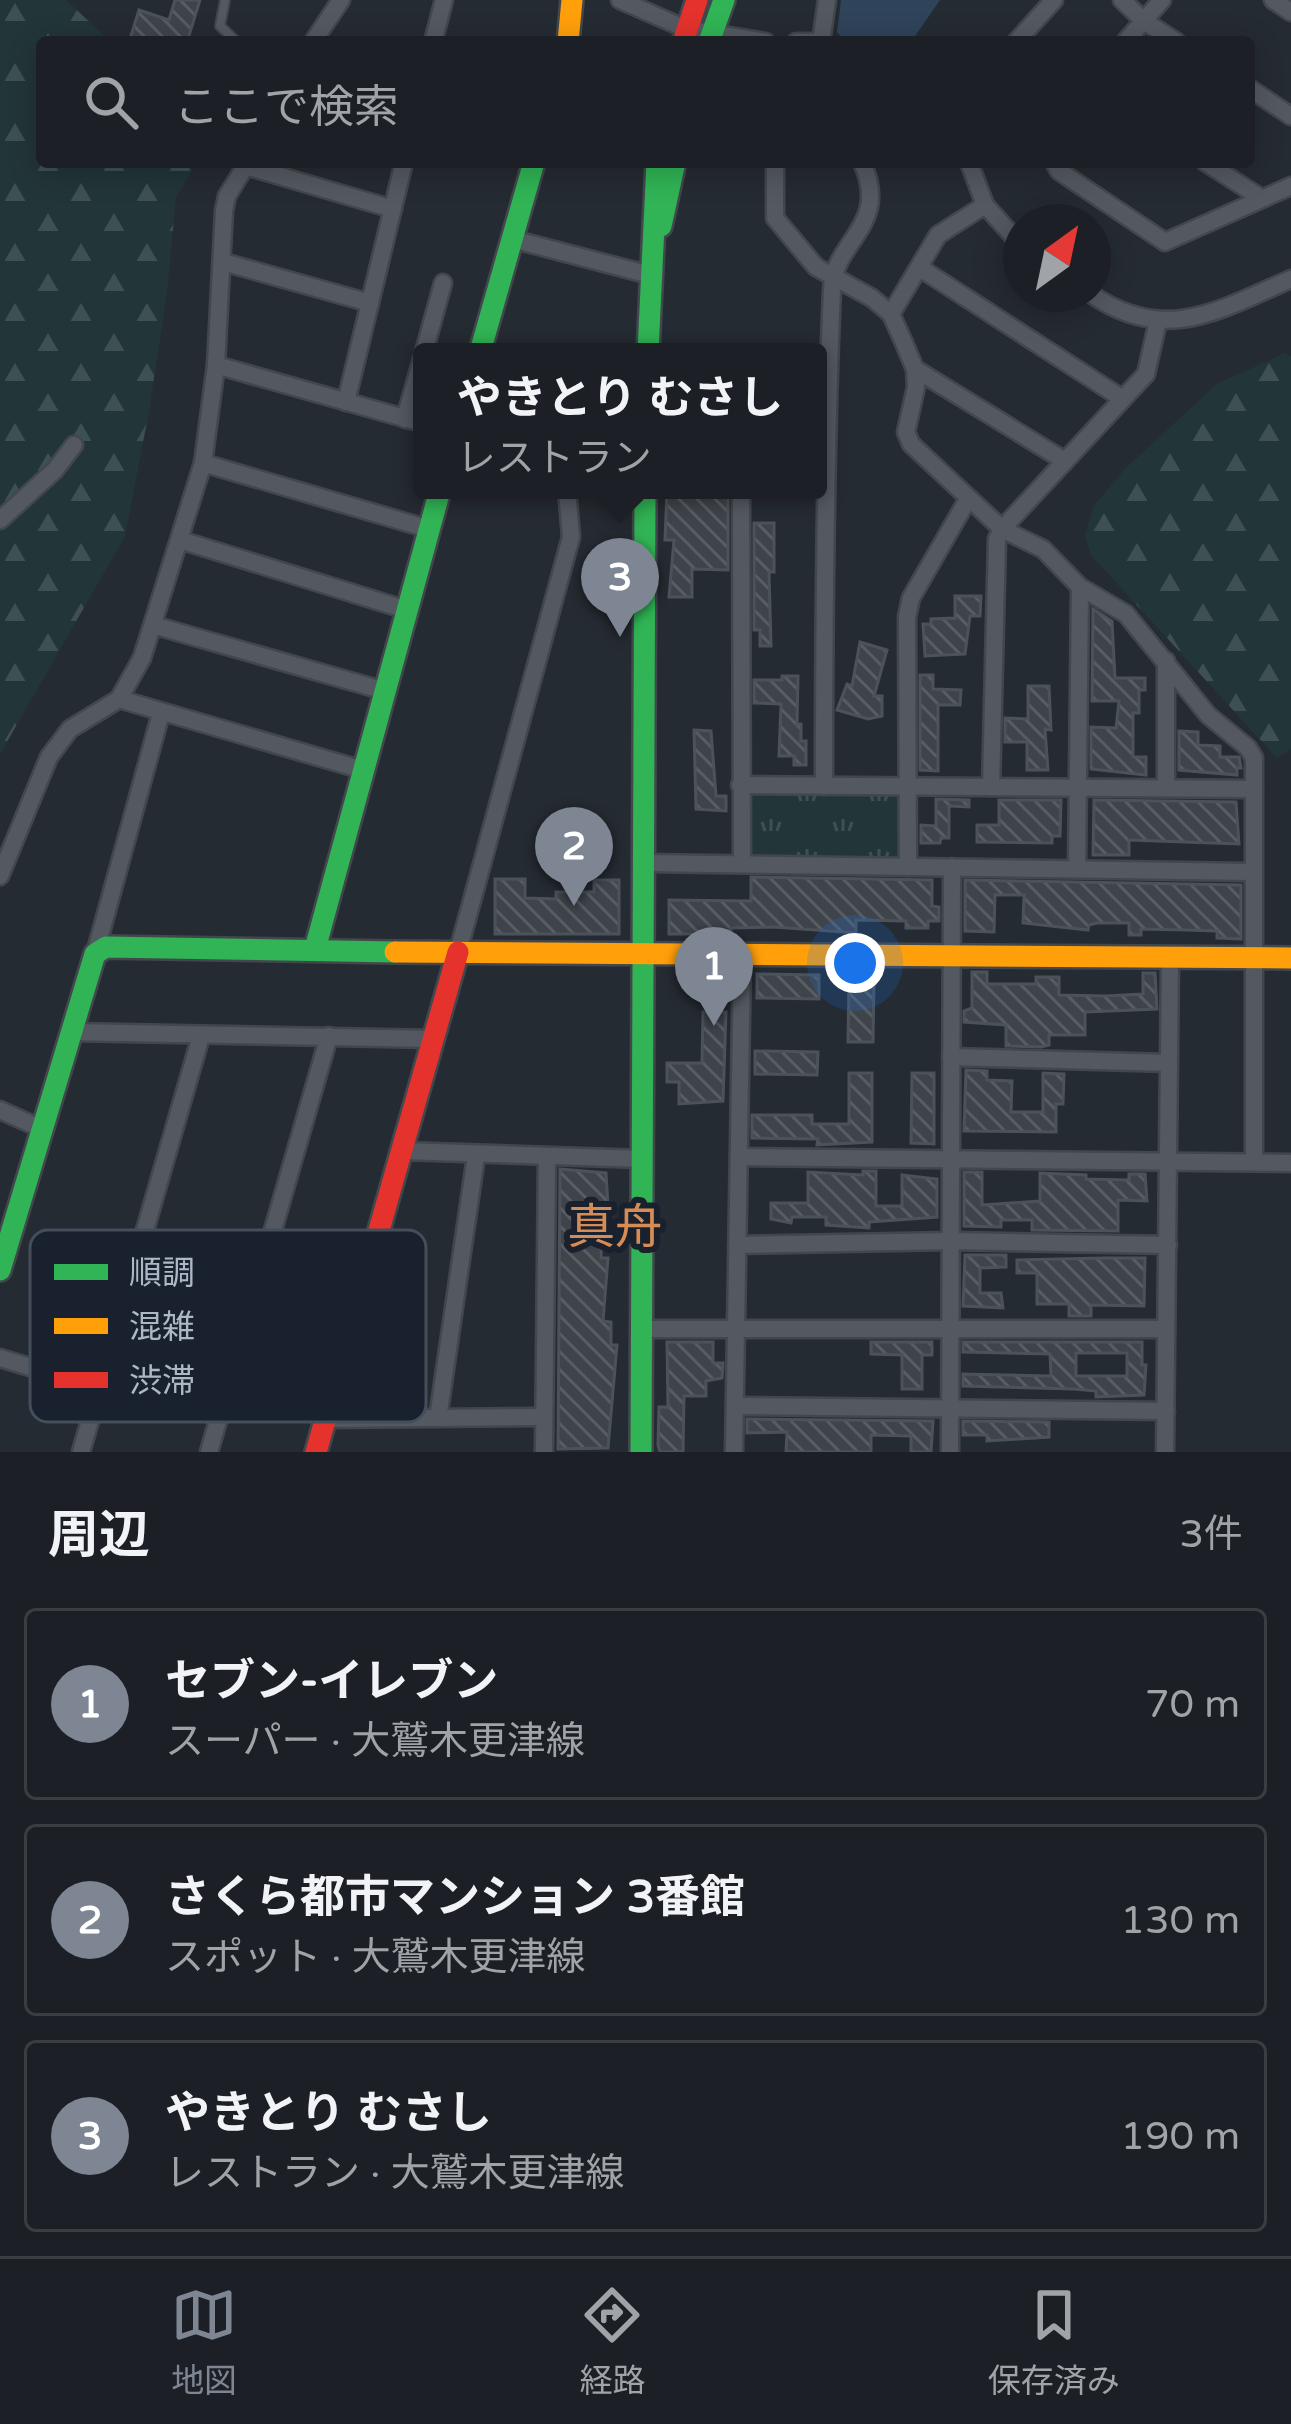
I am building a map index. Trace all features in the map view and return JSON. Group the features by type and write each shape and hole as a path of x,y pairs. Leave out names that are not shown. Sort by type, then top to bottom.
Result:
{"street":[{"path":"317,36 340,0"},
{"path":"435,36 444,0"},
{"path":"569,36 572,0"},
{"path":"620,0 685,36 711,36 724,0"},
{"path":"685,36 697,0"},
{"path":"822,36 827,0"},
{"path":"1021,36 1054,0"},
{"path":"1122,0 1168,36"},
{"path":"1130,36 1162,0"},
{"path":"1273,0 1291,11"},
{"path":"1255,92 1291,116"},
{"path":"0,876 49,757 70,729 119,699 142,658 203,464 216,365 227,196 244,168"},
{"path":"260,168 393,209"},
{"path":"346,402 403,168"},
{"path":"483,343 532,168"},
{"path":"648,343 656,168"},
{"path":"650,275 674,168"},
{"path":"775,168 775,218 816,267 891,314 915,369 906,432 910,444 1002,529 1043,549 1080,587 1126,614 1208,716 1247,748 1256,771 1254,1162"},
{"path":"827,376 833,274 869,209 871,190 864,168"},
{"path":"971,168 985,205 1003,224"},
{"path":"1057,168 1166,242 1291,186"},
{"path":"1214,168 1261,198"},
{"path":"891,314 938,235 985,205"},
{"path":"512,239 650,275"},
{"path":"223,262 370,303"},
{"path":"920,268 1123,399"},
{"path":"1111,305 1132,317 1185,321 1291,279"},
{"path":"426,343 443,283"},
{"path":"991,787 997,539 1146,374 1158,321"},
{"path":"216,365 413,421"},
{"path":"915,369 1065,461"},
{"path":"0,520 55,470 74,445"},
{"path":"203,464 429,529"},
{"path":"315,950 437,499"},
{"path":"378,1230 571,538 568,499"},
{"path":"640,1452 645,499"},
{"path":"741,499 742,864"},
{"path":"821,499 824,786"},
{"path":"908,867 906,638 911,598 968,499"},
{"path":"180,540 407,610"},
{"path":"1077,869 1080,587"},
{"path":"153,626 385,691"},
{"path":"1166,661 1166,788"},
{"path":"119,699 363,770"},
{"path":"0,1270 161,713"},
{"path":"740,785 1254,789"},
{"path":"646,862 1252,872"},
{"path":"950,1452 952,867"},
{"path":"95,954 106,946 644,956 1291,958"},
{"path":"734,1452 742,956"},
{"path":"1166,1452 1170,958"},
{"path":"70,1032 433,1039"},
{"path":"143,1230 201,1036"},
{"path":"272,1230 329,1036"},
{"path":"951,1057 1169,1063"},
{"path":"0,1110 42,1129"},
{"path":"401,1151 642,1159"},
{"path":"438,1418 476,1156"},
{"path":"544,1452 548,1157"},
{"path":"739,1157 1291,1163"},
{"path":"737,1245 1168,1244"},
{"path":"641,1329 1166,1329"},
{"path":"0,1358 30,1367"},
{"path":"735,1406 1166,1411"},
{"path":"426,1418 543,1417"},
{"path":"80,1452 89,1422"},
{"path":"208,1452 216,1422"},
{"path":"316,1452 324,1422"}],"lane":[{"path":"225,0 220,26 231,36"}],"green space":[{"path":"0,0 66,0 105,36 36,36 36,168 193,168 176,197 167,292 125,536 0,754"},
{"path":"1285,353 1291,356 1291,749 1277,758 1091,555 1085,535 1094,506 1125,469 1217,384"},
{"path":"743,788 902,790 904,863 745,861"}],"water":[{"path":"841,0 940,0 915,36 840,36"}],"building":[{"path":"175,0 200,0 189,36 131,36 139,10 169,20"},
{"path":"667,499 728,499 728,570 692,569 692,597 669,597 674,540 665,540"},
{"path":"754,523 774,523 774,572 769,572 771,646 760,646 760,630 754,630"},
{"path":"955,596 981,596 980,616 970,616 965,654 925,656 923,624 955,618"},
{"path":"1093,609 1112,621 1115,678 1145,678 1145,690 1139,690 1139,713 1133,713 1133,757 1146,757 1146,775 1091,769 1091,727 1116,728 1119,701 1092,701"},
{"path":"860,642 887,650 874,696 882,696 882,716 868,719 837,710 847,684 852,686"},
{"path":"920,675 933,675 933,689 961,690 960,705 938,705 938,771 920,770"},
{"path":"782,676 798,676 797,724 801,724 801,741 806,741 806,765 794,765 794,756 779,756 781,704 754,703 754,680 782,680"},
{"path":"1028,686 1049,686 1048,770 1027,770 1027,742 1005,742 1005,718 1028,719"},
{"path":"694,730 711,731 716,796 726,796 726,811 696,809"},
{"path":"1179,731 1198,732 1198,745 1220,746 1220,757 1239,757 1237,775 1179,770"},
{"path":"936,799 969,800 969,807 949,806 949,838 921,843 921,825 936,826"},
{"path":"999,800 1061,800 1060,836 1052,836 1052,843 977,842 977,825 999,825"},
{"path":"1094,800 1236,802 1239,844 1129,840 1129,855 1093,855"},
{"path":"751,877 932,880 932,906 939,907 939,921 928,921 928,928 906,928 906,921 856,920 856,933 774,927 731,928 731,934 669,934 669,900 751,901"},
{"path":"495,879 525,879 525,898 556,899 556,892 594,892 594,880 619,880 619,934 495,934"},
{"path":"965,880 1241,885 1241,939 1217,938 1217,931 1141,929 1141,935 1129,935 1129,923 1097,923 1088,930 1023,923 1024,895 995,895 994,932 965,931"},
{"path":"972,972 987,972 987,984 1036,984 1036,977 1059,977 1059,995 1106,996 1143,994 1143,973 1155,973 1157,1009 1085,1012 1085,1035 1049,1035 1049,1045 1041,1047 1006,1046 1006,1025 964,1022 964,1011 972,1008"},
{"path":"757,974 819,975 819,999 757,998"},
{"path":"849,981 874,981 873,1042 848,1042"},
{"path":"703,1012 726,1012 723,1101 679,1104 679,1082 667,1082 667,1063 702,1063"},
{"path":"755,1051 818,1052 817,1075 755,1074"},
{"path":"966,1070 987,1071 987,1080 1012,1081 1011,1112 1043,1112 1043,1073 1064,1074 1063,1104 1056,1104 1056,1132 964,1131"},
{"path":"849,1073 872,1073 872,1142 817,1145 818,1139 752,1138 752,1115 812,1115 812,1124 849,1124"},
{"path":"912,1073 934,1073 934,1144 911,1143"},
{"path":"560,1169 606,1173 609,1222 602,1222 601,1258 608,1258 603,1321 611,1322 611,1345 617,1345 608,1448 558,1449"},
{"path":"863,1171 876,1171 876,1206 902,1206 902,1175 937,1179 937,1217 869,1222 869,1228 826,1225 826,1217 792,1217 791,1223 771,1219 771,1203 808,1203 808,1172 863,1175"},
{"path":"964,1172 982,1172 982,1205 1040,1201 1040,1173 1129,1180 1129,1174 1145,1174 1147,1201 1118,1200 1118,1231 1032,1230 1032,1220 1001,1220 1001,1227 964,1226"},
{"path":"965,1255 1006,1255 1006,1267 980,1268 980,1293 1001,1293 1003,1308 963,1306"},
{"path":"1145,1258 1144,1306 1091,1305 1091,1316 1069,1316 1069,1304 1037,1304 1037,1273 1017,1273 1017,1260"},
{"path":"667,1342 713,1342 713,1363 723,1363 722,1378 706,1381 706,1396 684,1396 683,1452 660,1452 658,1445 659,1407 668,1407"},
{"path":"871,1342 932,1342 932,1355 922,1355 922,1389 902,1389 902,1355 871,1354"},
{"path":"963,1342 1142,1342 1144,1395 1096,1397 1096,1391 1074,1389 963,1386 963,1374 1051,1376 1050,1354 963,1352","holes":["1076,1353 1127,1353 1127,1376 1076,1376"]},
{"path":"747,1419 933,1421 931,1452 911,1452 911,1436 871,1435 871,1452 786,1452 787,1432 747,1433"},
{"path":"963,1421 1049,1422 1049,1437 987,1441 987,1435 963,1435"}],"traffic: fast":[{"path":"711,36 724,0"},
{"path":"483,343 532,168"},
{"path":"648,343 657,168"},
{"path":"661,226 674,168"},
{"path":"315,949 438,499"},
{"path":"641,1452 645,499"},
{"path":"0,1270 95,954 106,947 395,952"}],"traffic: slow":[{"path":"569,36 572,0"},
{"path":"395,952 1291,958"}],"traffic: jam":[{"path":"685,36 697,0"},
{"path":"379,1230 458,952"},
{"path":"316,1452 325,1422"}],"place":[{"name":"やきとり むさし","path":"620,637"},
{"name":"さくら都市マンション 3番館","path":"574,906"},
{"name":"セブン-イレブン","path":"714,1026"}],"district":[{"name":"真舟","path":"615,1226"}]}
